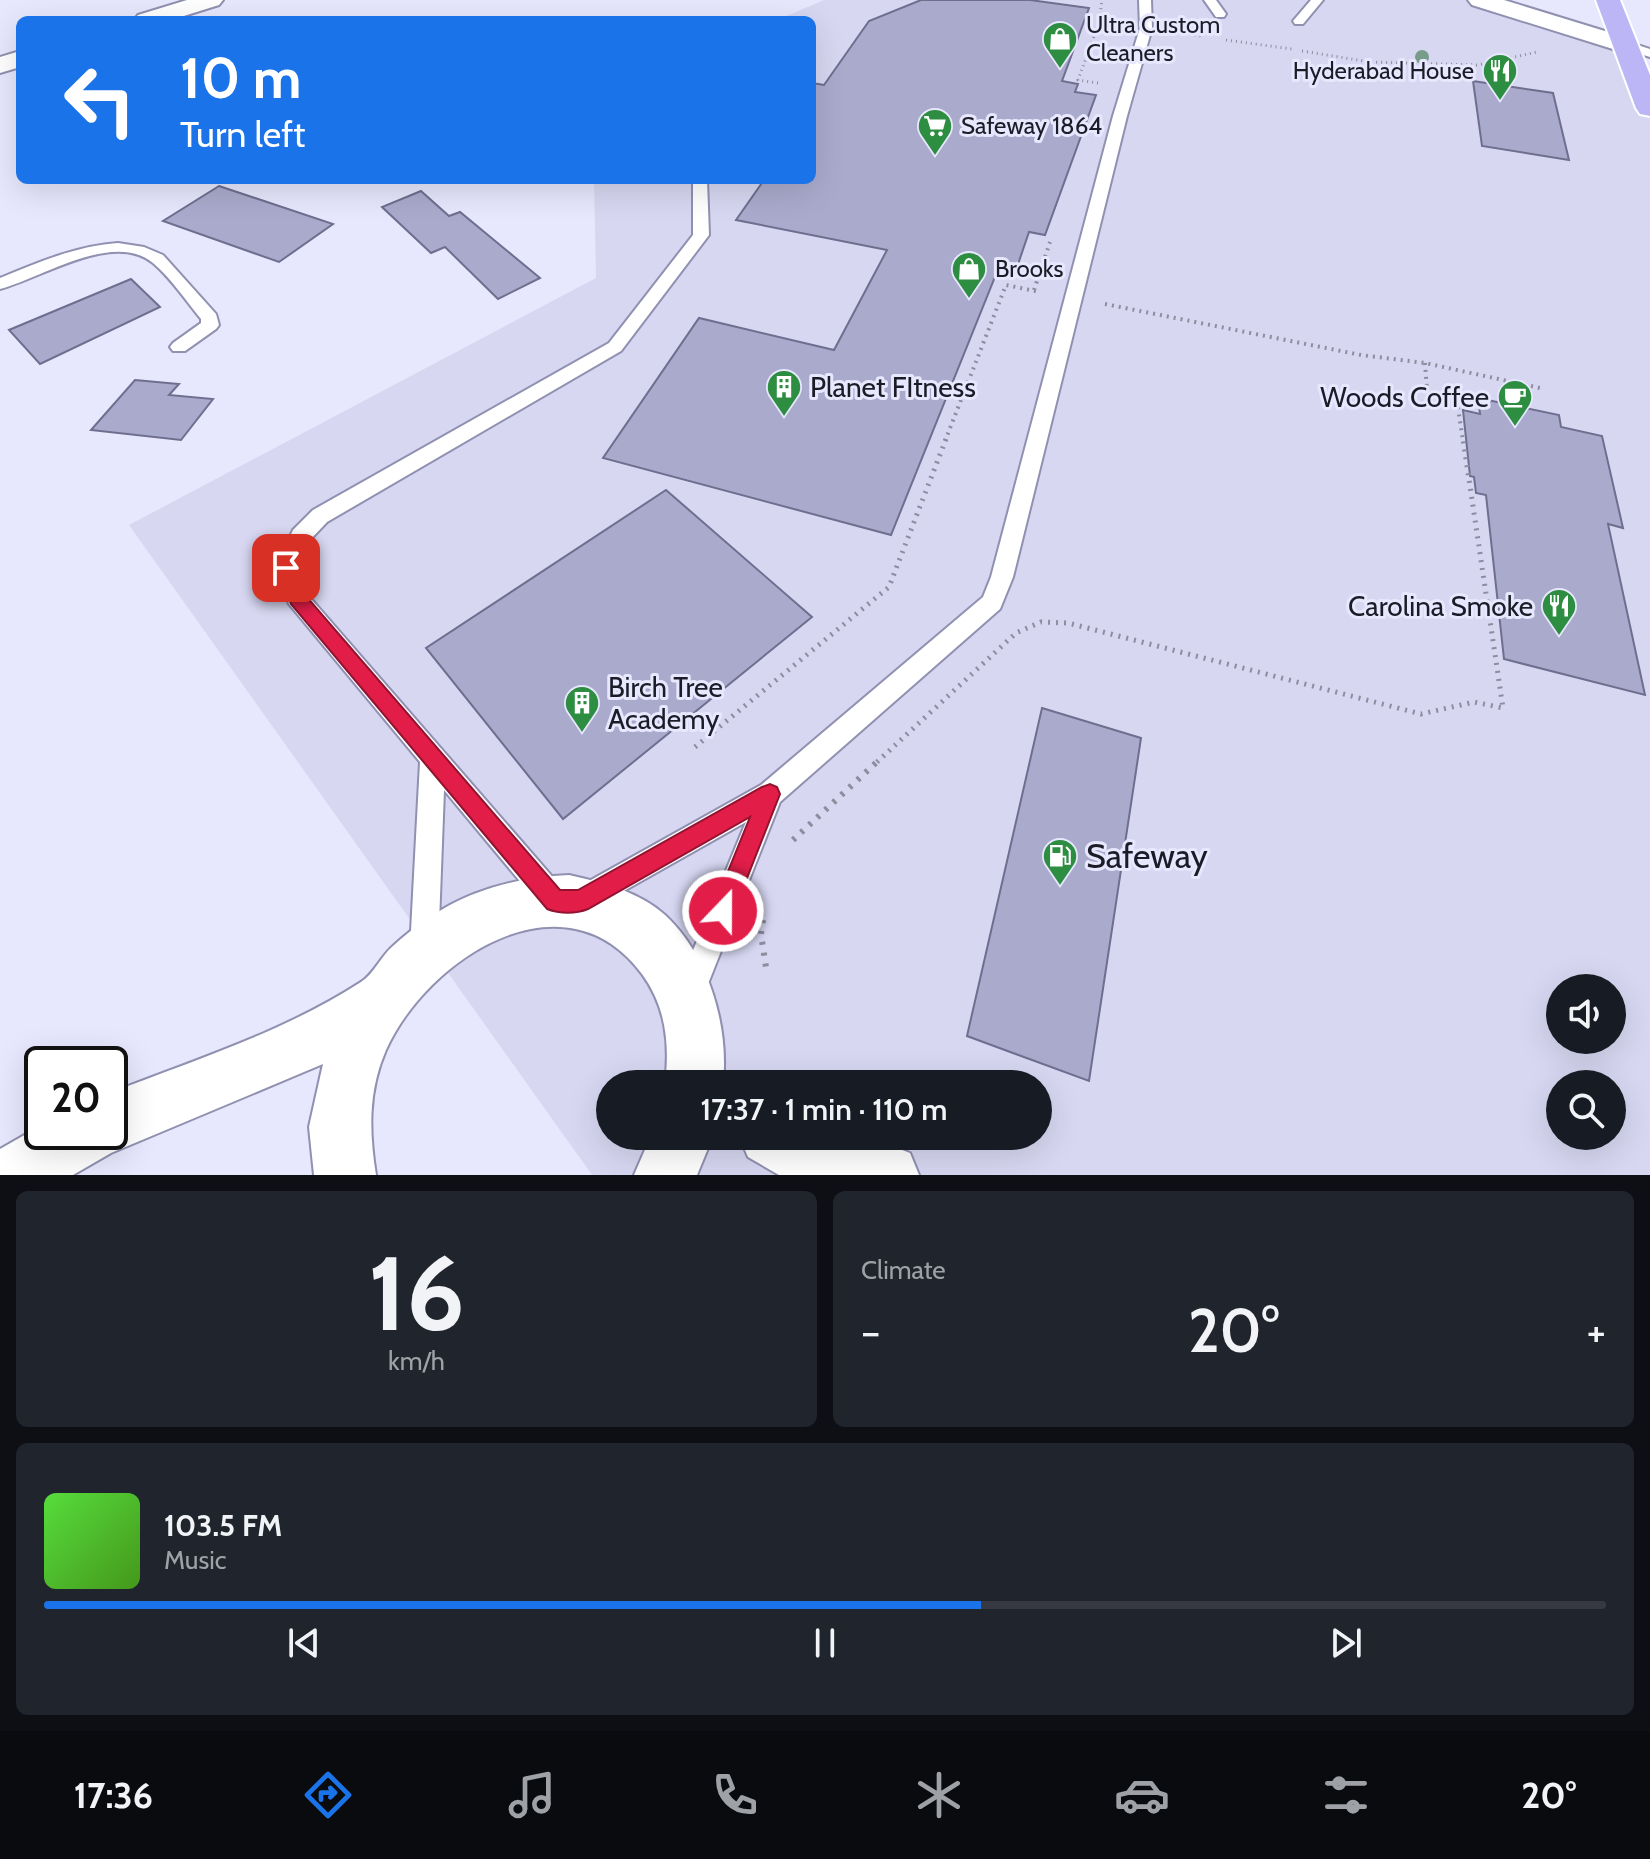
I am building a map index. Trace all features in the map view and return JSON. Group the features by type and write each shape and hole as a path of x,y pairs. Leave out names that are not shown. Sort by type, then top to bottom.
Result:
{"main road":[{"path":"1608,0 1638,49 1650,108"}],"street":[{"path":"159,16 211,0"},
{"path":"1480,0 1638,49"},
{"path":"345,1175 339,1128 352,1061 382,1001 424,951 474,918 527,901 568,901 626,919 663,952 688,999 703,1070"},
{"path":"128,1116 292,1050 382,1001"},
{"path":"14,1175 58,1150"},
{"path":"665,1175 677,1150"},
{"path":"794,1150 818,1163 888,1175"}],"lane":[{"path":"700,184 701,235 615,347 320,516 300,536 286,568 297,598 433,759 568,901 770,794 992,603 1002,577 1120,116 1146,28 1145,0"},
{"path":"1210,0 1220,14"},
{"path":"1299,21 1317,0"},
{"path":"0,284 88,252 124,248 146,252 157,258 210,318 210,325 204,332 179,347"},
{"path":"424,951 433,759"},
{"path":"688,999 770,794"}],"path":[{"path":"1102,0 1099,23 1078,80 1105,84"},
{"path":"1099,23 1206,37"},
{"path":"1214,38 1370,62 1478,65 1541,51"},
{"path":"1034,290 1054,231"},
{"path":"695,747 889,587 1006,285 1361,355 1425,363 1540,388"},
{"path":"789,850 794,838 1016,633 1041,622 1068,623 1421,714 1474,702 1503,708 1456,395 1427,391 1425,363"},
{"path":"765,912 761,934 767,974"}],"shaded area":[{"path":"824,0 1476,0 1625,45 1650,108 1650,1175 592,1175 129,525 596,278 594,184 816,184 816,16 786,16"}],"building":[{"path":"921,0 1030,0 1089,8 1062,81 1078,84 1075,92 1096,95 1045,235 1029,232 1014,276 997,272 891,535 603,458 699,318 834,350 887,250 736,220 761,184 816,184 816,84 824,85 869,21"},
{"path":"1473,81 1553,93 1569,160 1482,146"},
{"path":"219,186 333,224 279,262 163,221"},
{"path":"421,191 449,216 460,212 540,278 498,299 445,247 431,253 382,207"},
{"path":"131,279 160,307 40,364 9,330"},
{"path":"135,380 179,384 169,395 213,399 181,440 91,430"},
{"path":"1478,398 1559,415 1561,427 1602,436 1623,528 1608,524 1645,695 1504,659 1486,495 1476,493 1474,477 1470,476 1463,410 1480,414"},
{"name":"Birch Tree Academy","path":"666,490 812,617 563,819 426,648"},
{"name":"Safeway","path":"1042,708 1141,738 1089,1081 967,1036"}],"place":[{"name":"Ultra Custom Cleaners","path":"1060,70"},
{"name":"Hyderabad House","path":"1500,102"},
{"name":"Safeway 1864","path":"935,157"},
{"name":"Brooks","path":"969,300"},
{"name":"Planet FItness","path":"784,418"},
{"name":"Woods Coffee","path":"1515,428"},
{"name":"Carolina Smoke","path":"1559,637"},
{"name":"Birch Tree Academy","path":"582,734"},
{"name":"Safeway","path":"1060,887"}],"route":[{"path":"286,568 297,598 555,901 580,901 770,794 723,911"}]}
